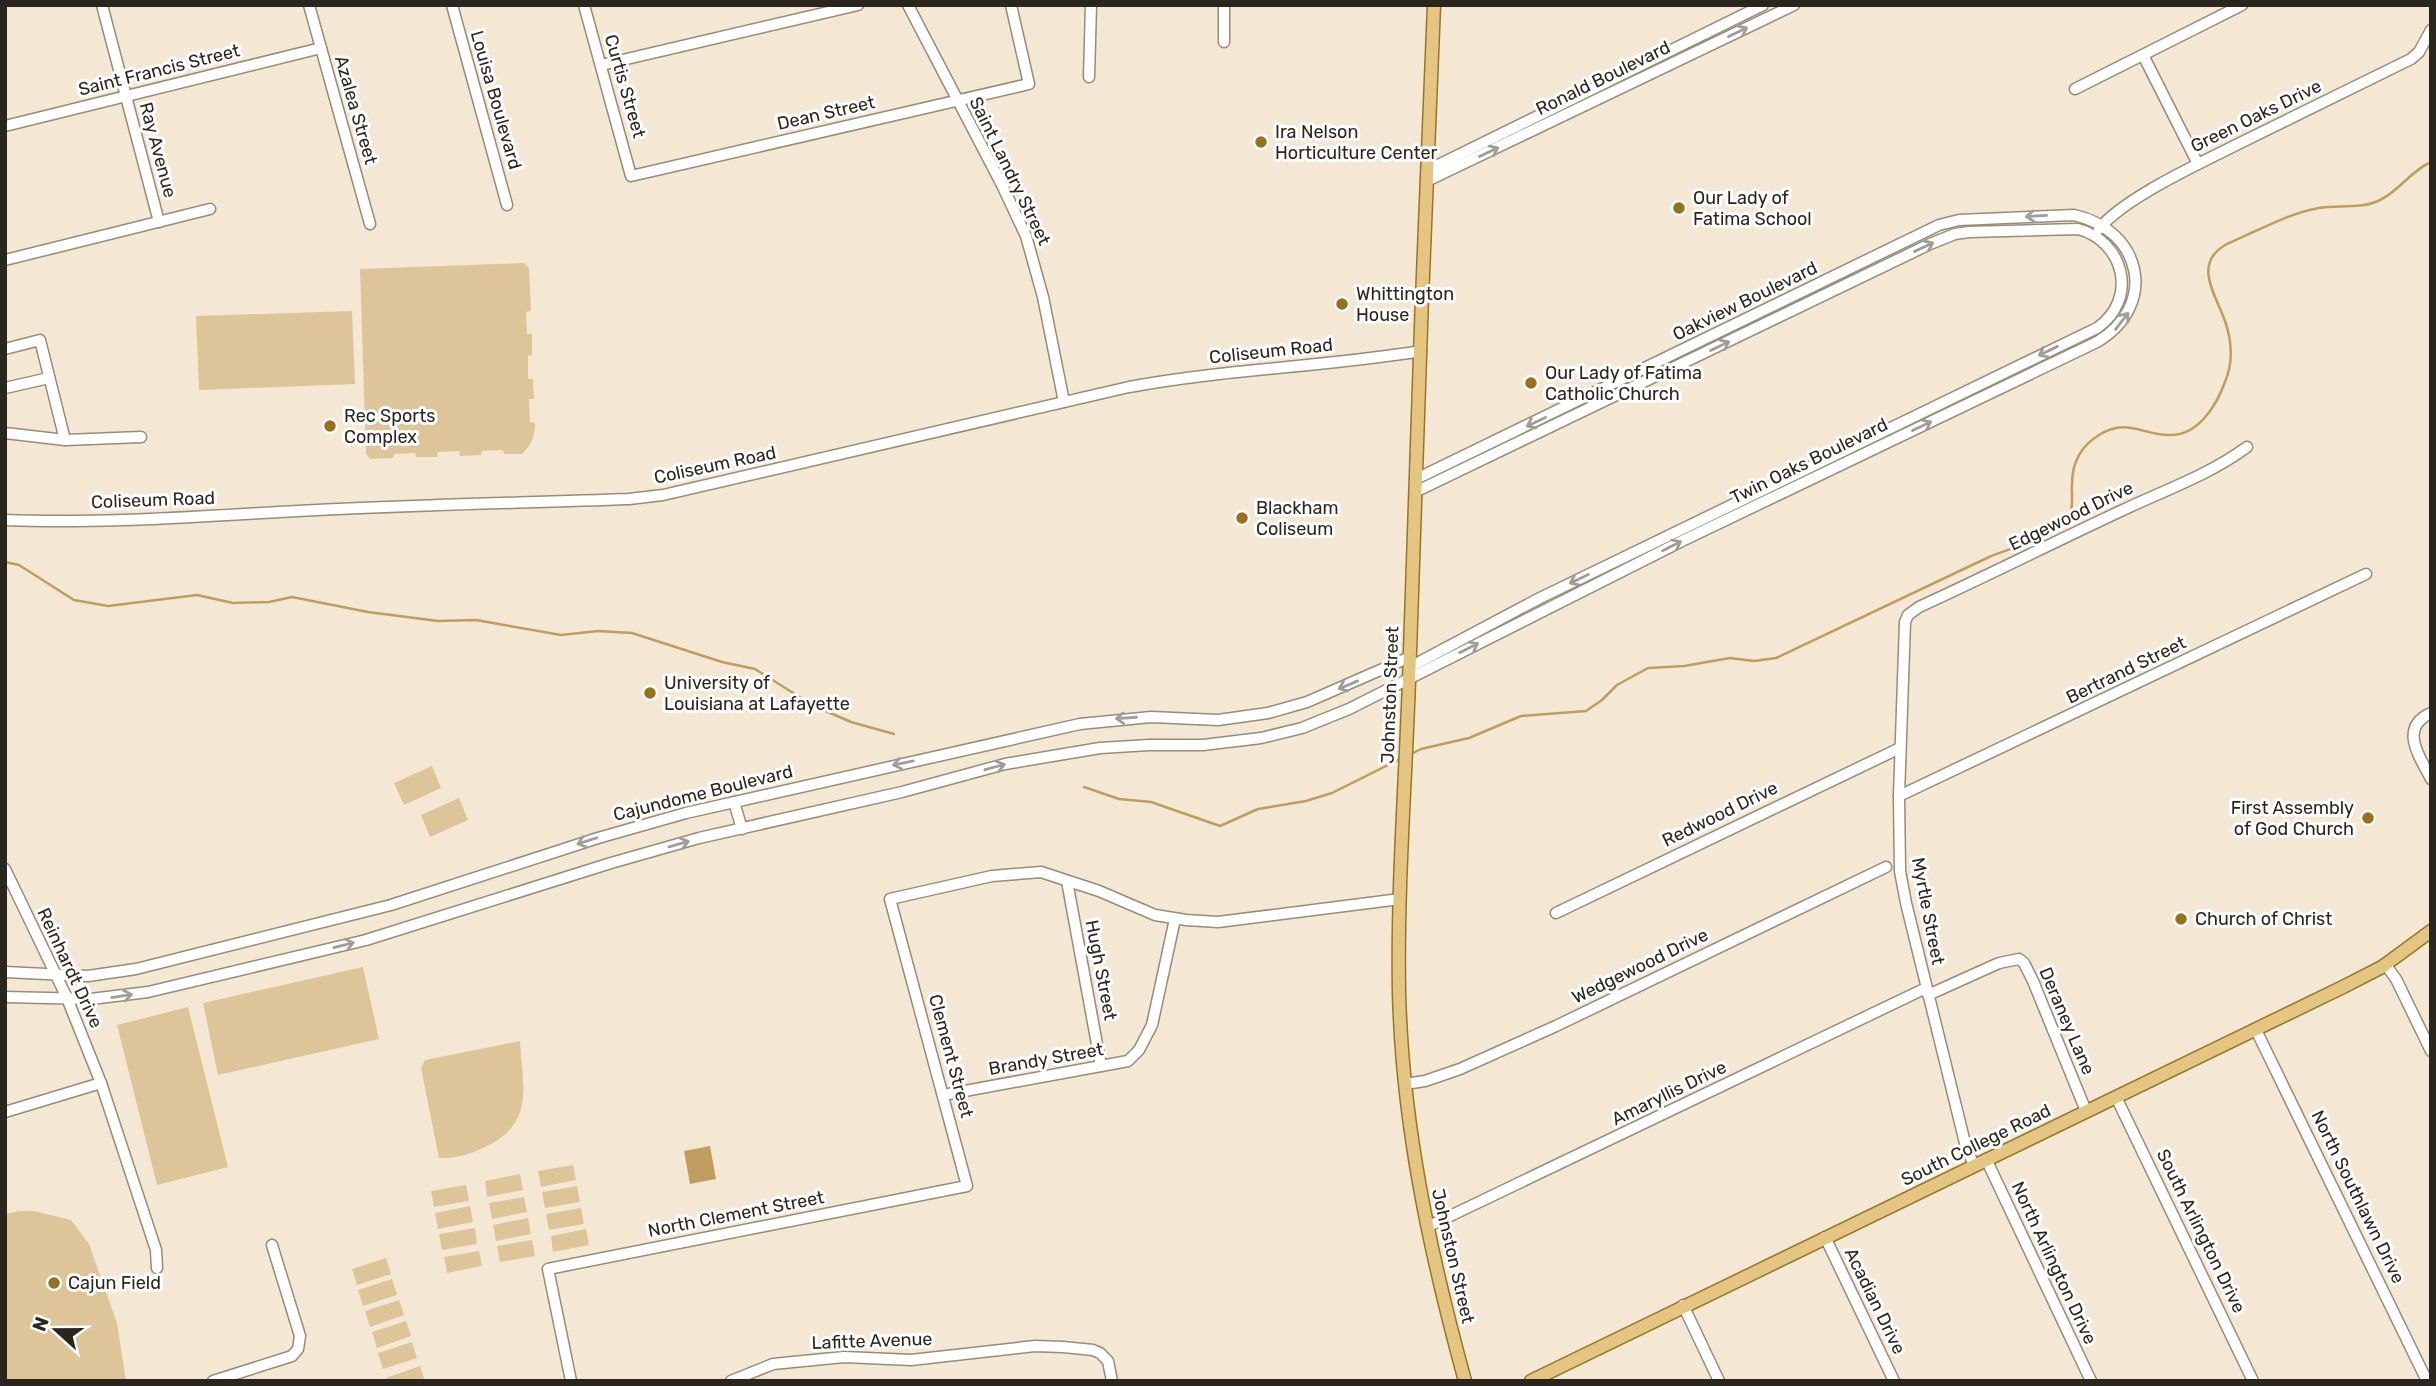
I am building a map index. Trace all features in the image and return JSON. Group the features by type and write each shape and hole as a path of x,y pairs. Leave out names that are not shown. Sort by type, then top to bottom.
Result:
{"main road":[{"name":"Johnston Street","path":"1434,5 1400,899 1399,992 1405,1084 1427,1227 1465,1381"},
{"name":"South College Road","path":"1531,1381 1683,1305 2256,1030 2385,964 2431,931"}],"street":[{"name":"Ray Avenue","path":"102,5 159,222"},
{"name":"Azalea Street","path":"309,5 370,224"},
{"name":"Louisa Boulevard","path":"452,5 507,205"},
{"name":"Curtis Street","path":"584,5 631,176"},
{"path":"601,65 858,5"},
{"name":"Saint Landry Street","path":"908,5 1026,236 1044,297 1064,402"},
{"name":"Dean Street","path":"631,176 1029,84 1011,5"},
{"path":"1089,77 1091,5"},
{"path":"1224,5 1224,42"},
{"name":"Ronald Boulevard","path":"1428,176 1568,100 1763,5"},
{"name":"Ronald Boulevard","path":"1428,176 1573,113 1794,5"},
{"path":"2075,89 2242,5"},
{"name":"Green Oaks Drive","path":"2098,230 2131,203 2198,164 2411,58 2419,52 2431,30"},
{"path":"1711,31 1716,43"},
{"name":"Saint Francis Street","path":"5,126 321,48"},
{"path":"2143,55 2198,164"},
{"path":"1568,100 1573,113"},
{"path":"5,260 210,209"},
{"name":"Oakview Boulevard","path":"1416,479 1939,225 1959,220 2063,214 2087,218 2098,230"},
{"name":"Oakview Boulevard","path":"1415,492 1943,238 1969,232 2068,228 2098,230"},
{"name":"Twin Oaks Boulevard","path":"1409,668 1564,586 2097,328 2114,312 2121,296 2122,285 2118,261 2098,230"},
{"path":"5,349 40,340 65,440"},
{"name":"Coliseum Road","path":"5,520 42,522 629,499 663,495 1169,380 1379,358 1420,351"},
{"path":"5,388 50,378"},
{"path":"5,433 65,440 141,436"},
{"name":"Edgewood Drive","path":"1908,615 1919,607 2214,468 2247,447"},
{"name":"Bertrand Street","path":"1899,796 2367,574"},
{"name":"Myrtle Street","path":"1908,615 1905,622 1900,748 1900,870 1966,1147 1980,1162"},
{"path":"5,996 110,998 148,992 377,936 611,863 1005,764 1100,748 1203,745 1261,738 1328,719 1409,668"},
{"name":"Cajundome Boulevard","path":"5,972 88,976 136,969 346,917 487,875 598,838 734,802 1080,724 1126,718 1218,720 1268,713 1409,668"},
{"path":"2431,713 2421,718 2413,736 2431,779"},
{"path":"1030,735 1034,759"},
{"name":"Redwood Drive","path":"1556,913 1900,748"},
{"path":"734,802 742,829"},
{"name":"Wedgewood Drive","path":"1405,1084 1425,1081 1460,1069 1556,1026 1886,867"},
{"name":"Reinhardt Drive","path":"5,869 67,998 101,1083 156,1250 157,1268"},
{"name":"Clement Street","path":"930,1194 967,1186 890,899 992,876 1048,874 1067,881"},
{"path":"1067,881 1099,891 1146,912 1175,919 1218,922 1400,899"},
{"name":"Hugh Street","path":"1067,881 1101,1066"},
{"name":"Brandy Street","path":"943,1095 1128,1061 1139,1050 1152,1025 1175,919"},
{"name":"Deraney Lane","path":"1927,991 1999,963 2019,959 2033,981 2086,1111"},
{"path":"2385,964 2396,979 2431,1051"},
{"name":"Amaryllis Drive","path":"1427,1227 1927,991"},
{"name":"North Southlawn Drive","path":"2256,1030 2427,1381"},
{"path":"5,1112 101,1083"},
{"name":"South Arlington Drive","path":"2116,1097 2253,1381"},
{"name":"North Arlington Drive","path":"1980,1162 2091,1381"},
{"name":"North Clement Street","path":"571,1381 548,1269 930,1194"},
{"name":"Acadian Drive","path":"1825,1237 1894,1381"},
{"path":"214,1381 292,1356 298,1349 300,1336 272,1245"},
{"path":"1683,1305 1719,1381"},
{"name":"Lafitte Avenue","path":"731,1381 773,1364 844,1357 911,1360 1035,1346 1093,1350 1101,1353 1108,1361 1112,1381"}],"shaded area":[{"path":"524,263 529,268 531,311 526,312 527,334 532,334 532,355 528,356 528,379 533,379 534,399 529,399 530,422 535,423 534,436 528,447 522,454 504,454 503,450 460,456 459,451 438,452 437,457 416,457 415,453 370,459 366,454 360,269"},
{"path":"352,311 355,384 199,390 196,316"},
{"path":"432,766 441,788 404,805 394,783"},
{"path":"459,798 468,820 430,837 421,815"},
{"path":"363,967 379,1039 218,1075 203,1003"},
{"path":"188,1007 228,1167 157,1185 117,1025"},
{"path":"520,1041 523,1099 514,1124 505,1134 478,1150 439,1158 421,1068 425,1060"},
{"path":"710,1146 716,1179 690,1184 684,1151"},
{"path":"573,1165 576,1180 541,1187 538,1171"},
{"path":"520,1174 523,1190 487,1197 485,1181"},
{"path":"466,1185 469,1201 434,1207 431,1191"},
{"path":"577,1186 580,1202 545,1208 542,1192"},
{"path":"524,1197 527,1212 492,1219 489,1203"},
{"path":"470,1206 473,1222 438,1229 435,1213"},
{"path":"581,1208 584,1224 549,1230 546,1214"},
{"name":"Cajun Field","path":"34,1211 71,1220 89,1244 117,1323 126,1381 5,1381 5,1214"},
{"path":"528,1218 531,1234 496,1241 493,1225"},
{"path":"475,1228 477,1244 442,1250 439,1234"},
{"path":"586,1229 589,1245 553,1252 551,1236"},
{"path":"532,1240 535,1256 500,1262 497,1246"},
{"path":"479,1251 482,1266 447,1273 444,1257"},
{"path":"386,1258 391,1274 357,1285 352,1269"},
{"path":"392,1279 397,1295 363,1306 358,1290"},
{"path":"399,1300 404,1315 370,1327 365,1311"},
{"path":"406,1321 411,1336 377,1348 372,1332"},
{"path":"412,1342 417,1358 383,1369 378,1353"},
{"path":"420,1366 425,1381 387,1381 386,1378"}],"waterway":[{"path":"1409,755 1421,749 1469,738 1521,716 1586,711 1617,685 1648,668 1684,666 1730,658 1754,661 1776,658 2060,526 2069,516 2072,507 2072,476 2076,462 2093,439 2109,430 2127,427 2161,435 2181,434 2206,417 2217,400 2228,375 2231,353 2230,338 2208,271 2216,252 2227,244 2296,214 2319,208 2356,206 2378,201 2431,162"},
{"path":"5,562 19,565 74,600 108,606 197,595 233,603 269,602 292,597 368,612 438,621 476,620 561,635 598,631 632,633 722,662 755,669 814,706 851,722 894,734"},
{"path":"1084,787 1119,799 1151,802 1220,826 1258,809 1306,801 1332,793 1400,759"}],"place":[{"name":"Ira Nelson Horticulture Center","path":"1261,142"},
{"name":"Our Lady of Fatima School","path":"1679,208"},
{"name":"Whittington House","path":"1342,304"},
{"name":"Our Lady of Fatima Catholic Church","path":"1531,383"},
{"name":"Rec Sports Complex","path":"330,426"},
{"name":"Blackham Coliseum","path":"1242,518"},
{"name":"University of Louisiana at Lafayette","path":"650,693"},
{"name":"First Assembly of God Church","path":"2368,818"},
{"name":"Church of Christ","path":"2181,919"},
{"name":"Cajun Field","path":"54,1283"}]}
